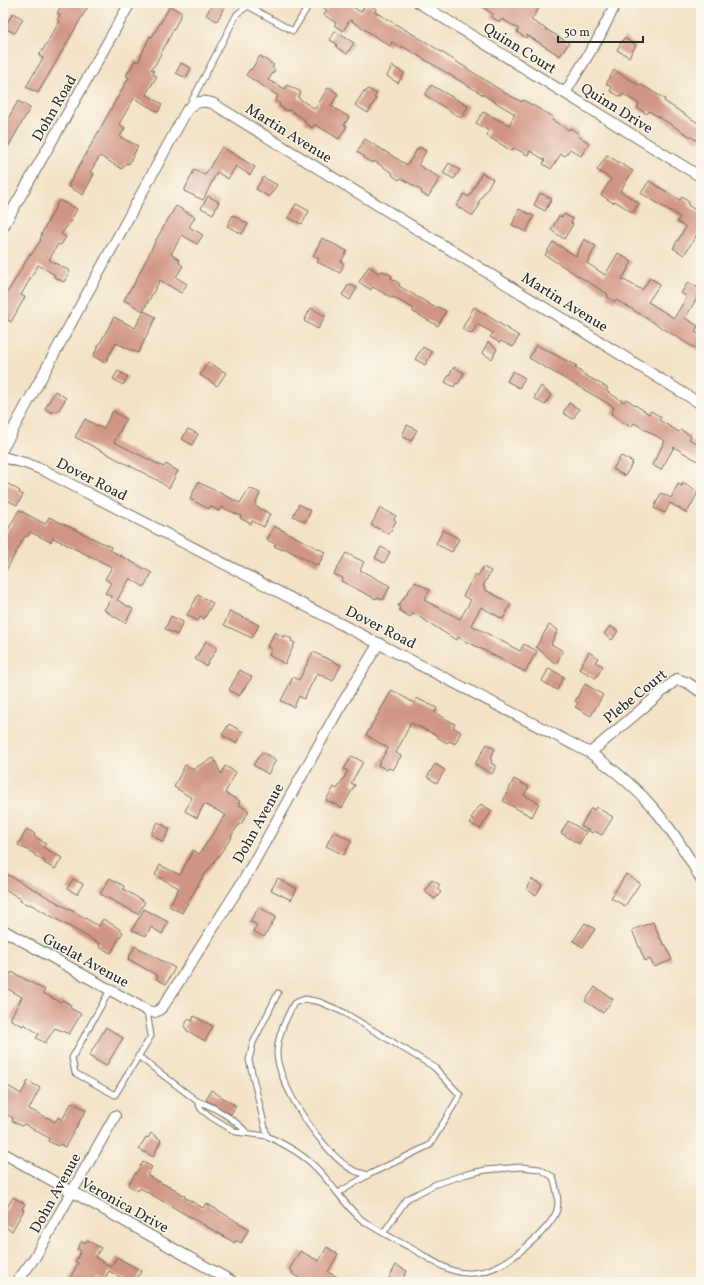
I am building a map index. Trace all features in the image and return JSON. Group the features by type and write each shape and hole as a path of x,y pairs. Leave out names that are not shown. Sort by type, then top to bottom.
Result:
{"street":[{"name":"Dohn Road","path":"3,227 130,3"},
{"name":"Quinn Court","path":"419,3 565,93"},
{"name":"Quinn Drive","path":"616,3 599,37 565,93 701,177"},
{"name":"Martin Avenue","path":"187,110 195,103 212,103 701,404"},
{"path":"3,448 187,110"},
{"name":"Dover Road","path":"3,457 28,464 45,471 590,753 611,767 642,794 667,824 686,852 701,879"},
{"name":"Dohn Avenue","path":"152,1012 164,1005 245,878 337,712 379,643"},
{"name":"Plebe Court","path":"590,753 676,679 688,683 701,692"},
{"name":"Guelat Avenue","path":"3,930 152,1012"},
{"name":"Dohn Avenue","path":"17,1282 35,1257 115,1116"},
{"name":"Veronica Drive","path":"3,1153 233,1282"}],"lane":[{"path":"187,110 237,14 249,5 293,31 310,3"},
{"path":"110,990 72,1058 75,1073 115,1095 151,1036 152,1012"},
{"path":"267,1136 249,1060 253,1042 278,994"},
{"path":"338,1193 368,1175 430,1145 460,1095 434,1067 343,1012 320,1002 305,1000 294,1003 278,1041 277,1054 283,1080 300,1110 322,1143 337,1158 353,1170 368,1175"},
{"path":"138,1056 197,1101 206,1104 240,1125 247,1134"},
{"path":"197,1101 201,1109 211,1117 236,1132 267,1136 285,1145 311,1163 362,1219 384,1232 450,1270 468,1274 490,1270 512,1259 551,1223 558,1207 557,1191 553,1177 540,1169 521,1167 503,1168 467,1174 436,1184 407,1199 384,1232"}],"building":[{"path":"63,3 90,3 38,93 26,87 43,58 39,56 60,21 57,20 60,15 57,13"},
{"path":"213,3 227,3 217,21 206,15"},
{"path":"316,3 339,3 344,6 346,3 361,12 368,4 376,9 375,12 426,42 505,93 522,102 523,100 553,117 552,120 569,130 570,128 579,134 578,136 589,143 581,156 570,149 565,156 561,154 551,169 543,164 545,160 530,151 528,155 514,148 512,151 487,136 489,131 476,123 483,112 509,125 515,114 402,46 401,48 392,42 390,46 350,20 343,31 334,25 336,23 324,15 327,10"},
{"path":"476,3 542,3 531,20 569,43 560,56 527,35 526,38 517,32 519,29 502,19 500,22 491,17 493,14"},
{"path":"170,6 182,13 155,65 151,69 154,71 153,74 157,76 146,94 162,104 158,112 134,98 119,124 125,128 120,137 138,146 129,164 126,163 122,169 100,156 90,172 94,174 83,195 68,186 129,77 126,76 135,60 138,62 150,36 152,37"},
{"path":"13,13 23,19 15,33 4,28"},
{"path":"335,31 354,43 347,54 336,47 337,44 330,40"},
{"path":"624,38 636,45 629,57 617,50"},
{"path":"260,56 274,65 272,67 275,70 268,80 285,89 287,85 301,92 298,98 315,109 328,88 338,94 331,106 349,117 344,125 347,126 339,139 316,125 312,128 304,122 305,120 290,110 288,111 279,106 280,104 275,101 278,96 246,75"},
{"path":"181,63 191,68 186,78 176,73"},
{"path":"392,66 404,73 398,83 387,76"},
{"path":"614,70 665,99 664,101 701,125 701,143 649,111 647,114 637,108 639,104 623,94 621,97 610,91 612,87 606,84"},
{"path":"431,85 468,106 461,118 425,95"},
{"path":"368,89 377,94 374,98 376,99 368,113 355,105 364,91 365,93"},
{"path":"18,101 30,108 3,156 3,128"},
{"path":"365,139 407,165 418,148 426,151 418,165 440,178 428,197 421,193 422,191 401,178 399,180 392,175 393,173 374,161 372,163 357,152"},
{"path":"222,147 255,167 250,175 236,166 228,179 217,172 203,200 184,191 194,170 205,175"},
{"path":"607,155 633,171 620,191 639,203 633,213 615,201 613,203 601,195 611,179 597,170"},
{"path":"449,163 460,170 454,179 443,173"},
{"path":"482,173 493,179 478,203 480,204 473,216 456,206 464,194 469,197"},
{"path":"263,177 277,185 269,197 256,189"},
{"path":"649,181 680,200 682,197 689,202 688,205 701,214 701,228 684,255 673,248 686,227 677,222 680,217 641,193"},
{"path":"540,193 552,199 545,211 534,205"},
{"path":"208,196 219,202 213,214 201,208"},
{"path":"59,200 77,209 69,224 61,234 66,237 61,245 58,244 49,260 70,271 64,282 54,277 55,275 38,265 21,295 25,297 11,322 3,317 3,300 30,254 31,255 41,240 41,235"},
{"path":"296,204 309,211 302,224 288,218"},
{"path":"176,206 195,217 189,227 203,235 197,244 182,235 171,254 180,260 179,263 183,266 176,277 187,284 181,293 160,280 143,311 124,300"},
{"path":"519,209 534,216 526,232 512,225"},
{"path":"564,214 573,219 571,223 573,224 564,239 551,230 559,216 562,217"},
{"path":"233,215 248,224 242,234 227,226"},
{"path":"322,238 347,251 341,262 344,264 340,273 317,262 319,259 313,256"},
{"path":"584,239 596,246 587,263 605,275 618,253 632,262 622,279 642,290 650,278 660,284 648,302 674,318 687,297 681,293 688,282 700,289 696,297 697,298 685,318 698,326 695,332 701,336 701,352 627,306 616,300 615,302 607,297 608,294 545,255 553,242 576,256"},
{"path":"369,266 378,273 383,271 392,276 391,278 400,284 399,286 436,308 438,307 446,311 438,326 412,311 414,309 393,297 392,298 373,287 371,290 359,282"},
{"path":"349,284 357,288 350,300 342,295"},
{"path":"474,307 519,336 513,347 501,341 500,343 490,337 493,333 477,324 472,334 462,329"},
{"path":"311,308 325,316 318,329 304,321"},
{"path":"144,311 156,317 138,353 116,343 105,363 93,356 114,317 135,328"},
{"path":"488,342 497,349 492,359 482,353"},
{"path":"536,345 577,366 575,368 580,372 608,388 606,391 624,402 626,399 649,414 651,411 661,417 659,420 679,432 681,430 691,436 689,439 701,446 701,463 674,447 661,470 652,465 665,441 634,423 631,427 611,414 614,407 529,358"},
{"path":"423,347 432,352 425,365 415,359"},
{"path":"208,362 226,373 217,386 200,375"},
{"path":"454,367 464,373 458,384 456,383 454,387 445,382"},
{"path":"118,371 128,377 123,385 113,379"},
{"path":"513,371 525,378 519,388 507,381"},
{"path":"541,386 551,395 545,405 534,398"},
{"path":"55,391 66,398 59,410 56,412 53,411 52,413 45,409"},
{"path":"569,403 579,409 573,419 563,413"},
{"path":"113,411 126,419 114,442 164,467 166,464 178,471 169,488 157,480 75,437 85,419 103,429"},
{"path":"407,425 417,430 411,441 402,436"},
{"path":"188,429 198,434 192,445 182,439"},
{"path":"621,456 633,462 625,476 613,469"},
{"path":"3,481 20,491 19,493 23,495 17,505 3,498"},
{"path":"198,482 240,503 249,488 260,493 255,506 270,514 264,527 252,521 251,524 240,518 241,516 221,507 219,511 210,506 209,509 190,499"},
{"path":"683,483 698,492 687,513 670,503 665,513 654,508 661,493 671,498 678,484 682,486"},
{"path":"299,504 311,511 305,522 293,516"},
{"path":"380,508 396,516 394,519 396,521 389,534 371,525"},
{"path":"19,510 45,524 49,517 111,547 110,550 152,573 144,587 130,578 117,600 133,609 125,623 104,610 112,597 105,593 111,583 105,579 112,567 53,538 51,542 30,532 27,537 25,536 3,576 3,539"},
{"path":"274,526 325,552 318,566 284,548 283,550 274,546 276,544 267,540"},
{"path":"443,530 459,539 452,552 436,544"},
{"path":"381,547 390,552 384,563 375,558"},
{"path":"346,553 364,562 360,570 390,586 383,600 377,597 376,599 341,581 343,578 334,574"},
{"path":"483,567 491,571 483,586 485,587 484,589 511,604 503,619 481,607 471,625 520,651 524,644 537,651 525,672 458,637 457,640 453,638 415,614 412,614 410,617 399,610 400,607 398,606 415,582 430,590 424,600 460,619 471,600 463,596 475,574 478,576"},
{"path":"198,595 213,603 204,619 201,616 198,621 187,615"},
{"path":"230,611 259,625 252,638 224,625"},
{"path":"171,616 183,622 177,635 165,629"},
{"path":"549,625 558,630 551,644 563,651 556,664 536,647"},
{"path":"610,626 618,631 612,640 604,634"},
{"path":"275,632 283,637 284,635 292,639 291,641 295,643 285,664 269,655 272,649 267,647"},
{"path":"206,641 217,648 206,666 195,659"},
{"path":"313,652 341,665 333,681 317,673 304,699 299,696 294,707 281,701 293,677 299,680"},
{"path":"589,652 598,658 595,662 603,666 596,678 579,669"},
{"path":"549,668 564,677 557,690 542,681"},
{"path":"240,670 252,677 239,696 229,690"},
{"path":"585,684 603,695 591,716 575,707 578,703 575,701"},
{"path":"392,690 414,703 416,698 437,708 435,713 455,724 453,727 461,732 455,744 449,741 447,743 437,737 438,736 411,723 396,753 401,756 393,770 389,768 387,770 378,765 388,748 366,735"},
{"path":"229,724 243,732 236,743 222,735"},
{"path":"487,744 495,749 490,759 492,760 491,763 496,766 492,774 475,764"},
{"path":"262,752 276,760 268,774 253,765"},
{"path":"352,756 363,762 351,783 355,785 342,808 326,800 334,787 337,789 348,771 344,769"},
{"path":"214,758 221,774 225,766 236,772 225,793 240,801 238,804 249,811 203,876 182,913 169,906 179,888 155,875 160,865 180,875 193,850 199,854 226,815 204,804 197,818 185,811 192,798 174,787 185,765 195,770 198,766"},
{"path":"435,764 445,770 437,783 427,777"},
{"path":"514,779 529,787 524,795 539,803 532,817 503,801"},
{"path":"481,804 492,811 480,829 470,823 473,819 471,818"},
{"path":"596,807 613,817 602,835 594,831 592,833 581,826 591,808 594,810"},
{"path":"568,821 586,832 579,844 561,833"},
{"path":"158,822 170,829 163,842 151,834"},
{"path":"27,829 46,844 43,847 62,858 55,869 44,863 45,861 34,855 35,854 18,845"},
{"path":"334,831 352,841 344,855 326,846"},
{"path":"3,872 99,926 103,919 123,932 111,953 99,947 100,944 30,904 29,905 20,901 21,899 3,888"},
{"path":"626,874 640,883 625,906 611,898"},
{"path":"110,878 124,886 123,889 145,902 138,914 100,894"},
{"path":"278,878 297,889 291,900 271,890"},
{"path":"73,879 83,884 77,894 67,889"},
{"path":"532,879 542,885 536,895 526,889"},
{"path":"432,880 440,885 437,889 441,892 435,899 424,891"},
{"path":"259,907 276,917 264,937 253,931 257,925 250,921"},
{"path":"144,909 168,922 162,934 151,927 146,936 132,930"},
{"path":"653,922 660,939 664,945 666,945 672,960 654,967 650,959 645,961 632,930"},
{"path":"585,923 595,929 583,947 573,941"},
{"path":"135,946 175,968 166,984 156,979 158,976 128,959"},
{"path":"3,970 11,974 12,972 45,990 43,993 60,1002 62,1000 71,1005 70,1008 81,1014 69,1034 55,1028 45,1043 36,1038 39,1034 24,1024 23,1026 11,1020 11,1017 22,997 3,986"},
{"path":"595,987 613,999 603,1013 585,1001"},
{"path":"194,1016 213,1026 205,1041 186,1030 187,1029 184,1027 188,1019 192,1021"},
{"path":"106,1027 123,1038 106,1066 89,1056"},
{"path":"28,1081 40,1088 29,1109 55,1122 58,1117 62,1120 72,1102 86,1110 65,1147 60,1144 58,1146 48,1141 49,1138 24,1124 22,1126 12,1121 13,1118 3,1112 3,1083 21,1094"},
{"path":"211,1090 236,1106 231,1114 206,1100"},
{"path":"151,1133 161,1140 153,1157 139,1149 146,1137 148,1138"},
{"path":"143,1162 152,1167 147,1175 167,1186 168,1185 185,1196 184,1197 203,1208 206,1203 249,1229 241,1243 236,1240 235,1243 140,1188 138,1191 128,1185"},
{"path":"13,1197 25,1204 22,1209 24,1210 12,1231 3,1226 3,1215"},
{"path":"87,1240 101,1248 95,1257 111,1267 117,1257 141,1271 135,1282 129,1282 109,1271 104,1280 97,1277 95,1282 68,1282 78,1263 75,1262 81,1251 77,1249 82,1241 85,1243"},
{"path":"327,1247 338,1254 328,1272 346,1282 306,1282 292,1274 293,1272 289,1270 300,1251 319,1261"},
{"path":"396,1265 407,1271 401,1282 387,1282"}]}
